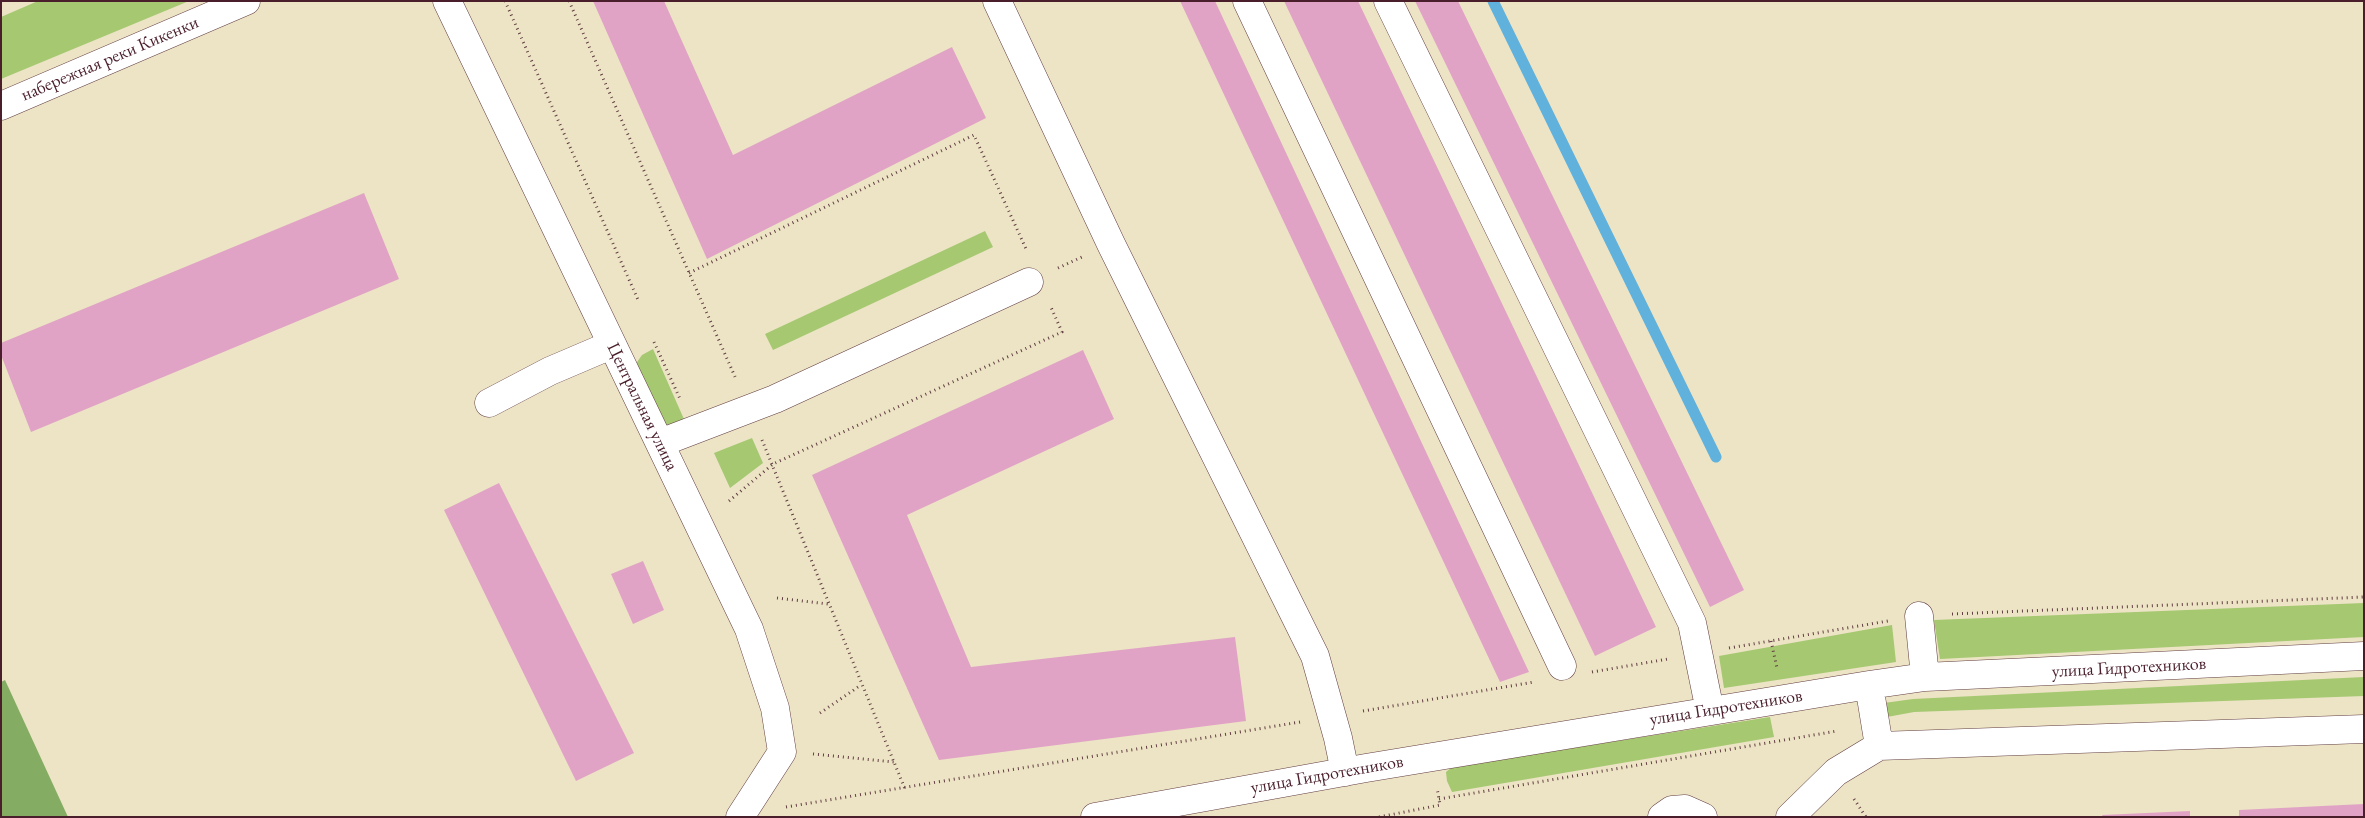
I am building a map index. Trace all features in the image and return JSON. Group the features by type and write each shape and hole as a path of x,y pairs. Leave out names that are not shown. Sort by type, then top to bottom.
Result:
{"street":[{"name":"набережная реки Кикенки","path":"1,106 246,1"},
{"name":"Центральная улица","path":"447,1 749,629 775,708 782,752 740,817"},
{"path":"997,1 1115,252 1315,656 1338,738 1344,772"},
{"path":"1248,1 1563,673"},
{"path":"1388,1 1692,623 1710,711"},
{"path":"660,443 775,399 1034,280"},
{"path":"489,403 550,371 611,345"},
{"path":"1925,677 1931,615"},
{"name":"улица Гидротехников","path":"1095,817 1344,772 1925,677 2364,656"},
{"path":"1869,685 1879,746"},
{"path":"1790,817 1836,772 1879,746 2364,729"},
{"path":"1662,817 1672,810 1679,809 1694,812 1703,817"}],"path":[{"path":"505,1 639,302"},
{"path":"689,273 974,135 1034,280 1062,332 773,464 729,501"},
{"path":"1034,280 1084,256"},
{"path":"654,342 682,404"},
{"path":"1931,615 2364,597"},
{"path":"777,598 828,604"},
{"path":"1727,649 1889,621"},
{"path":"1771,641 1778,674"},
{"path":"1359,712 1563,673 1669,659"},
{"path":"820,713 861,685"},
{"path":"782,808 1305,721"},
{"path":"1379,817 1440,806 1438,799 1841,731"},
{"path":"807,753 894,762"},
{"path":"1851,796 1866,817"}],"green space":[{"path":"38,1 189,1 1,79 1,17"},
{"path":"985,231 993,247 773,350 765,334"},
{"path":"653,349 687,426 663,427 635,365 642,355"},
{"path":"752,438 763,463 730,488 714,453"},
{"path":"2364,603 2364,637 1940,659 1934,620"},
{"path":"1892,625 1896,662 1724,688 1719,656"},
{"path":"2364,677 2364,696 1914,712 1887,717 1884,703 1913,699"},
{"path":"5,680 68,817 1,817 1,682"},
{"path":"1770,717 1774,737 1452,792 1447,781 1446,772 1452,767"}],"building":[{"path":"593,1 664,1 733,155 952,47 986,118 707,259"},
{"path":"1180,1 1215,1 1529,672 1500,682"},
{"path":"1284,1 1358,1 1656,627 1595,656"},
{"path":"1415,1 1458,1 1744,590 1710,607"},
{"path":"364,193 399,279 31,432 1,355 1,343"},
{"path":"1083,350 1114,419 907,515 971,667 1235,637 1246,721 939,760 812,475"},
{"path":"499,483 634,753 576,781 444,510"},
{"path":"643,561 664,610 633,624 611,574"},
{"path":"2364,804 2364,817 2239,817 2239,810"},
{"path":"2190,811 2190,817 2103,817 2102,815"}],"waterway":[{"path":"1493,1 1716,457"}]}
